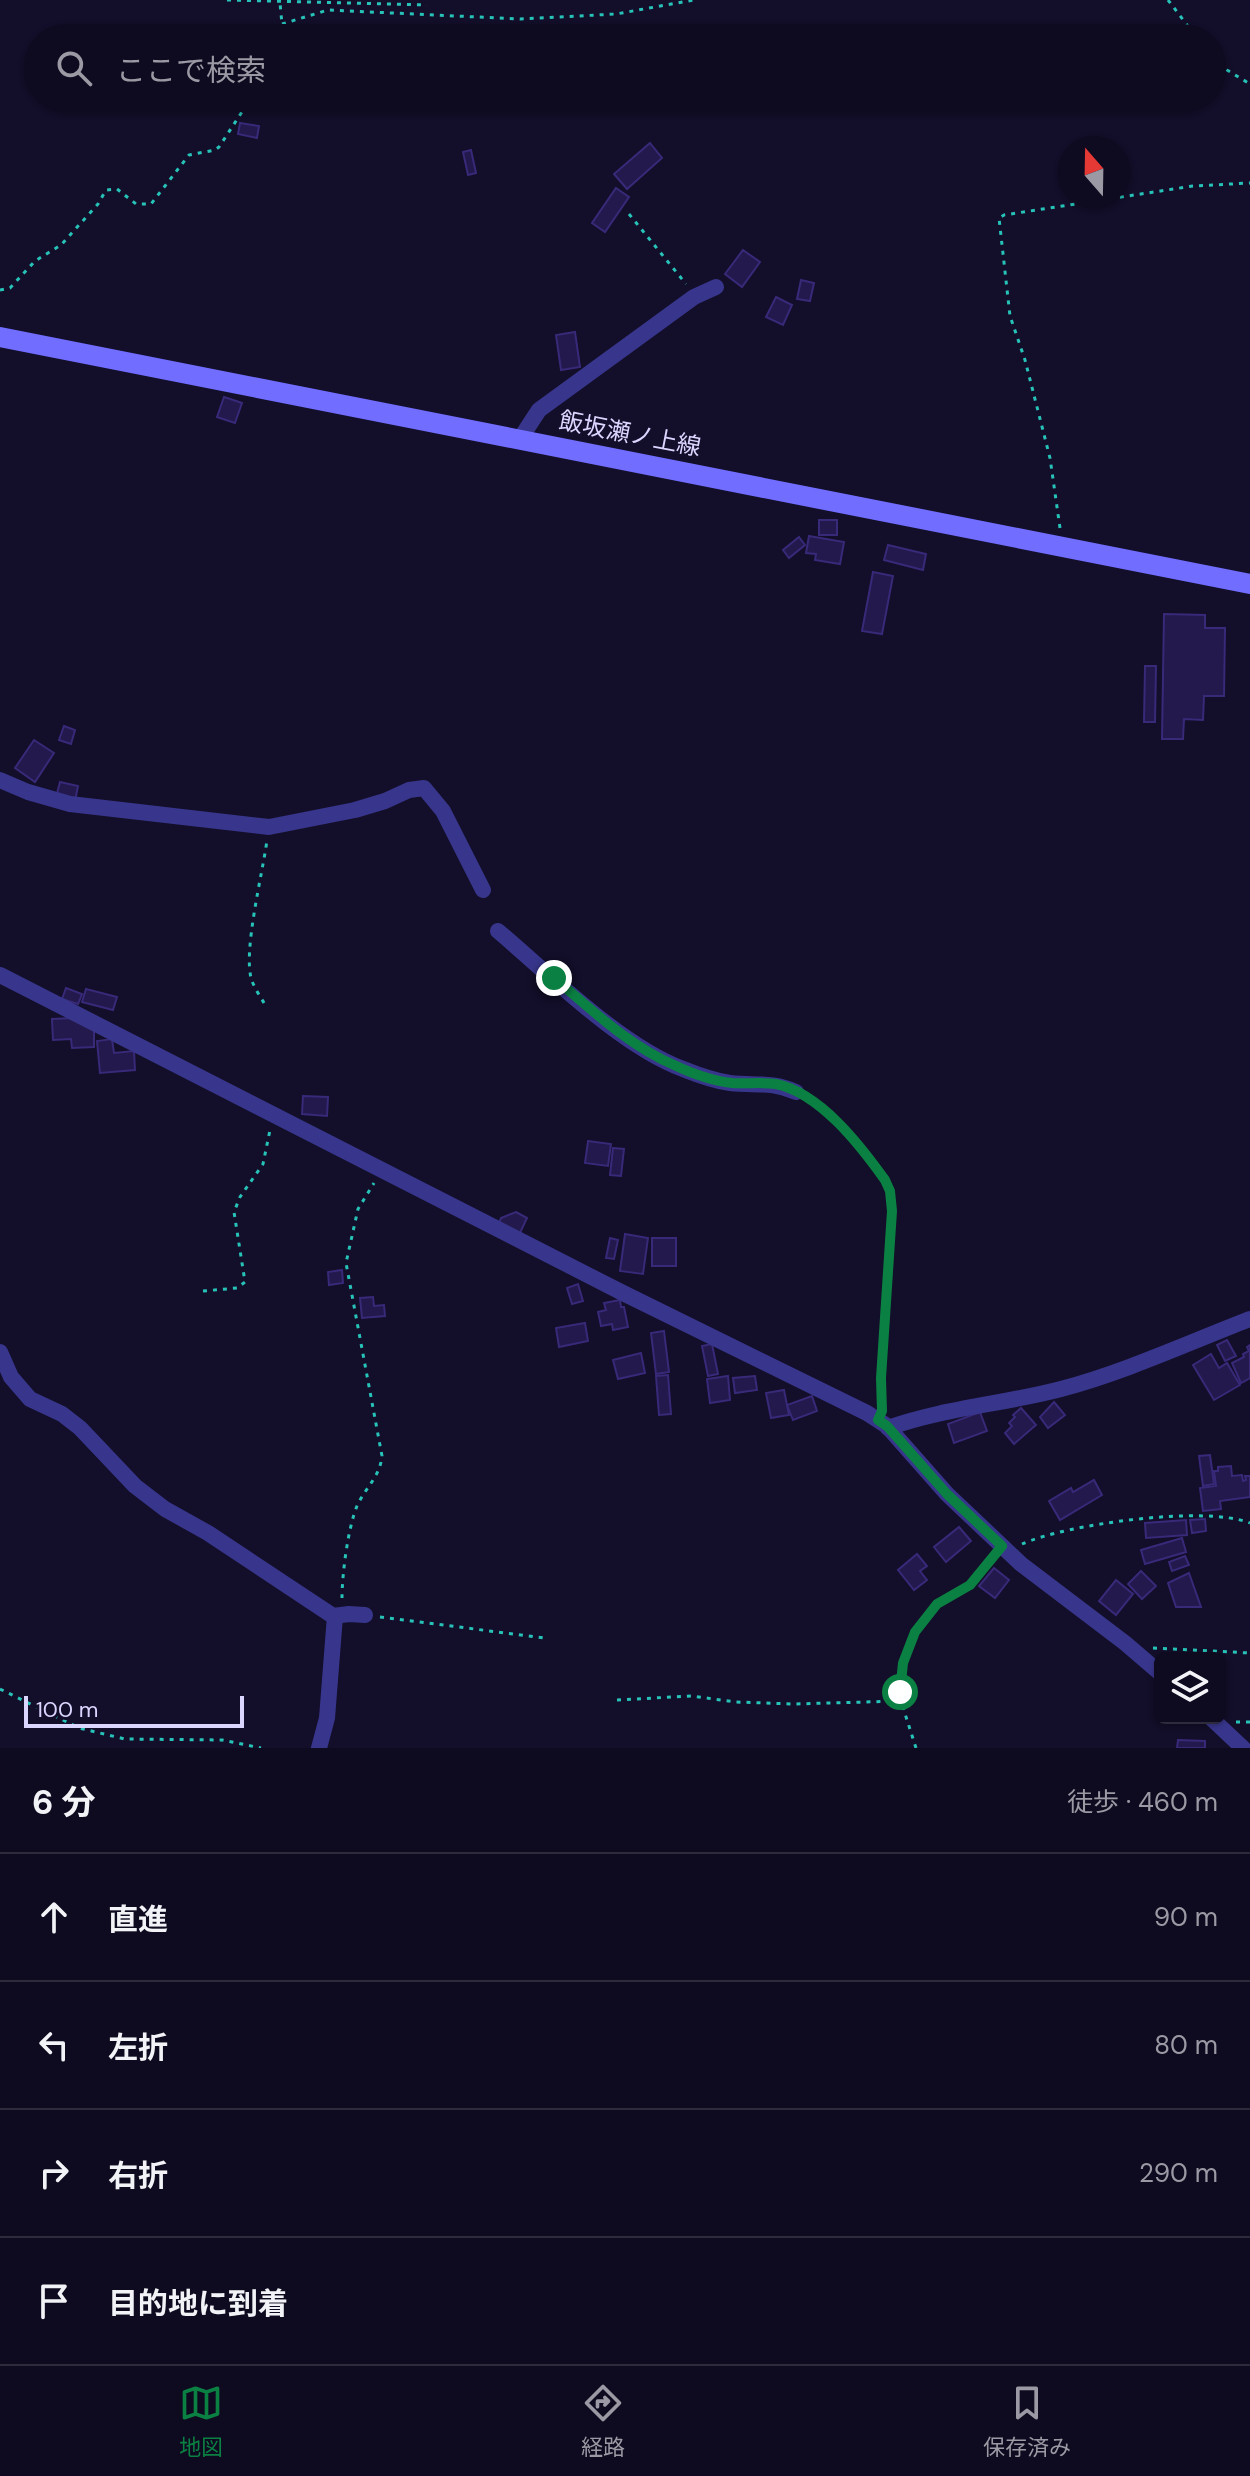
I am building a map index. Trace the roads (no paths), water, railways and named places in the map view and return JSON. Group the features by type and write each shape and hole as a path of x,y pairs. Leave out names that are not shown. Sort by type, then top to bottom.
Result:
{"main road":[{"name":"飯坂瀬ノ上線","path":"0,337 1250,584"}],"street":[{"path":"520,439 539,410 696,296 716,287"},
{"path":"0,780 70,804 269,827 355,810 409,790 424,788 443,811 483,890"},
{"path":"498,931 593,1011 659,1059 687,1071 731,1083 779,1085 796,1092"},
{"path":"0,975 883,1424 947,1494 1005,1549 1154,1668"},
{"path":"883,1424 1063,1389 1250,1319"},
{"path":"0,1352 11,1377 30,1399 62,1414 80,1428 135,1486 165,1509 339,1615 365,1615"},
{"path":"319,1748 327,1718 339,1615"},
{"path":"1217,1724 1243,1748"}]}
